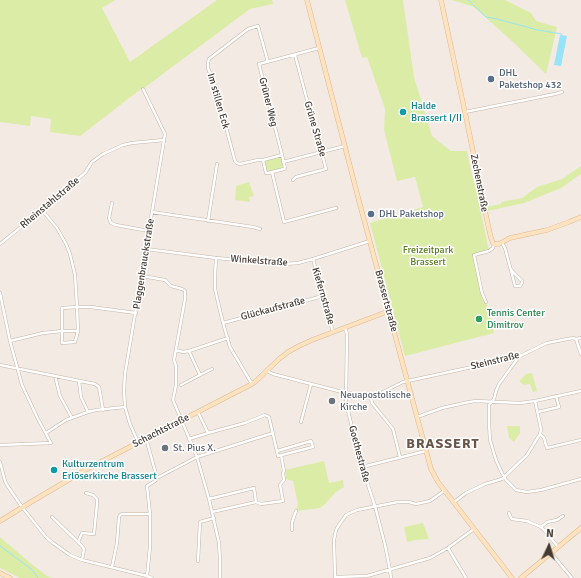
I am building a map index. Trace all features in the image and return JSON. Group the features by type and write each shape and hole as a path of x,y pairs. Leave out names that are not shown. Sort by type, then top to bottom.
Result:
{"street":[{"name":"Brassertstraße","path":"307,0 416,417 431,469 444,491 512,578"},
{"name":"Zechenstraße","path":"441,0 491,238 494,244"},
{"name":"Im stillen Eck","path":"263,160 240,164 235,161 217,94 208,68 208,63 209,59 248,29 258,26 268,62"},
{"name":"Grüner Weg","path":"283,162 258,64 320,48"},
{"name":"Grüne Straße","path":"293,180 296,177 326,169 295,55"},
{"name":"Plaggenbrauckstraße","path":"138,443 125,407 125,374 165,134 143,89"},
{"path":"465,112 562,92"},
{"name":"Rheinstahlstraße","path":"0,244 86,173 92,162 103,154 123,145 164,140"},
{"path":"282,155 263,160 266,173 284,169 283,162 345,146"},
{"path":"208,221 217,164"},
{"path":"272,172 284,222 336,208"},
{"path":"112,203 109,218 110,223 149,231"},
{"path":"42,210 57,228 66,244 76,275 77,308 78,331 75,342 62,343 62,308 77,308 91,307 136,313"},
{"path":"152,212 260,229"},
{"path":"486,302 482,293 474,255 489,251 493,248 494,244 502,243 510,238 547,230 581,217"},
{"path":"253,227 254,223"},
{"name":"Winkelstraße","path":"146,249 216,258 285,264 298,263 313,259 370,241"},
{"path":"502,243 505,248 510,268 515,286 520,286 522,281 510,268"},
{"path":"216,258 216,289 223,323 230,347 252,384"},
{"name":"Kiefernstraße","path":"313,259 333,332"},
{"path":"142,276 166,281 171,286 184,291 185,299 174,360 176,366 176,385 173,400 197,457 209,499 219,543 220,578"},
{"path":"0,293 10,341 24,390 51,443 0,445"},
{"name":"Glückaufstraße","path":"223,323 323,296"},
{"name":"Schachtstraße","path":"0,521 87,469 252,384 279,359 299,346 389,311"},
{"name":"Goethestraße","path":"346,328 346,403 362,467 375,506 385,545 391,578"},
{"path":"10,341 43,333 78,331"},
{"path":"176,350 183,352 189,351 228,338"},
{"name":"Steinstraße","path":"371,398 403,382 518,357 547,343 581,338"},
{"path":"576,339 581,354"},
{"path":"189,351 200,375"},
{"path":"518,357 499,384 494,399 489,405 490,440 496,460 504,477 516,490 527,492 541,490 581,479"},
{"path":"0,365 95,384 99,387 104,410"},
{"path":"181,385 212,369"},
{"path":"267,371 311,384 371,398 372,402 393,429 400,457"},
{"path":"55,376 60,396 72,418"},
{"path":"78,381 81,397 88,412"},
{"path":"301,422 311,384"},
{"path":"416,417 469,402 535,402 581,391"},
{"path":"538,412 559,407 556,396"},
{"path":"454,502 475,488 502,479 527,455 540,434 541,429 535,402"},
{"path":"46,432 66,420 88,412 125,407"},
{"name":"Schachtstraße","path":"198,412 208,433"},
{"path":"189,439 245,423 263,415 268,417 284,470 284,480 280,486 283,501 261,504 256,502 212,512"},
{"path":"147,576 150,547 150,514 147,486 157,478 197,457 273,433"},
{"path":"540,434 544,438 547,448 581,440"},
{"path":"146,438 157,478"},
{"path":"277,450 311,441 313,446 279,455"},
{"path":"362,467 426,451"},
{"path":"0,462 5,481 22,507 46,537 53,543 70,555 82,560 152,578"},
{"path":"209,499 254,488 256,502"},
{"path":"444,491 430,501 416,504 409,502 398,502 357,510 346,515 336,530 334,540 336,577 367,576 430,558 448,548 474,529"},
{"path":"78,542 82,532 94,534 97,499 86,493"},
{"path":"292,530 292,522 296,511"},
{"path":"510,513 512,519 526,521 541,527 558,547"},
{"path":"112,567 118,543 119,516 122,514 150,514"},
{"path":"541,527 547,522 557,520 563,516"},
{"path":"52,517 82,545 84,549 82,560"},
{"path":"198,561 200,522 214,518"},
{"path":"521,578 581,528"},
{"path":"448,548 466,578"},
{"path":"551,553 572,578"},
{"path":"0,573 10,578"}],"green space":[{"path":"0,0 115,0 102,8 130,62 217,0 272,0 273,4 250,9 80,136 50,132 51,119 31,116 30,126 0,122"},
{"name":"Freizeitpark Brassert","path":"345,0 403,0 414,77 432,136 451,151 467,151 489,251 475,255 482,293 486,302 494,333 405,356 370,223 423,207 415,177 397,181 384,130 385,109 367,57 362,58"},
{"path":"452,0 505,0 531,13 536,21 557,27 546,74 474,7"},
{"path":"279,157 281,158 283,168 267,172 264,162 265,160"},
{"path":"581,166 581,174 561,188 524,203 487,211 486,207 501,204 501,202 522,198 537,187 562,179"},
{"path":"249,182 254,196 249,197 250,202 235,200 236,186"},
{"path":"532,373 537,391 533,392 530,384 524,385 519,381 526,374"},
{"path":"507,426 520,426 520,433 514,442 509,438"},
{"path":"324,461 329,483 343,480 344,487 336,492 320,508 296,511 298,504 293,481 286,479 285,470"},
{"path":"423,523 429,539 407,542 404,527"},
{"path":"0,537 47,576 53,578 20,578 0,568"}],"water":[{"path":"560,35 567,36 561,66 554,65"}],"waterway":[{"path":"468,0 486,17 538,30 562,34 561,35"},
{"path":"0,546 30,568 38,578"}],"place":[{"name":"DHL Paketshop 432","path":"491,79"},
{"name":"Halde Brassert I/II","path":"403,112"},
{"name":"DHL Paketshop","path":"371,214"},
{"name":"Tennis Center Dimitrov","path":"479,319"},
{"name":"Neuapostolische Kirche","path":"332,401"},
{"name":"St. Pius X.","path":"165,448"},
{"name":"Kulturzentrum Erlöserkirche Brassert","path":"54,470"}],"district":[{"name":"BRASSERT","path":"443,444"}]}
